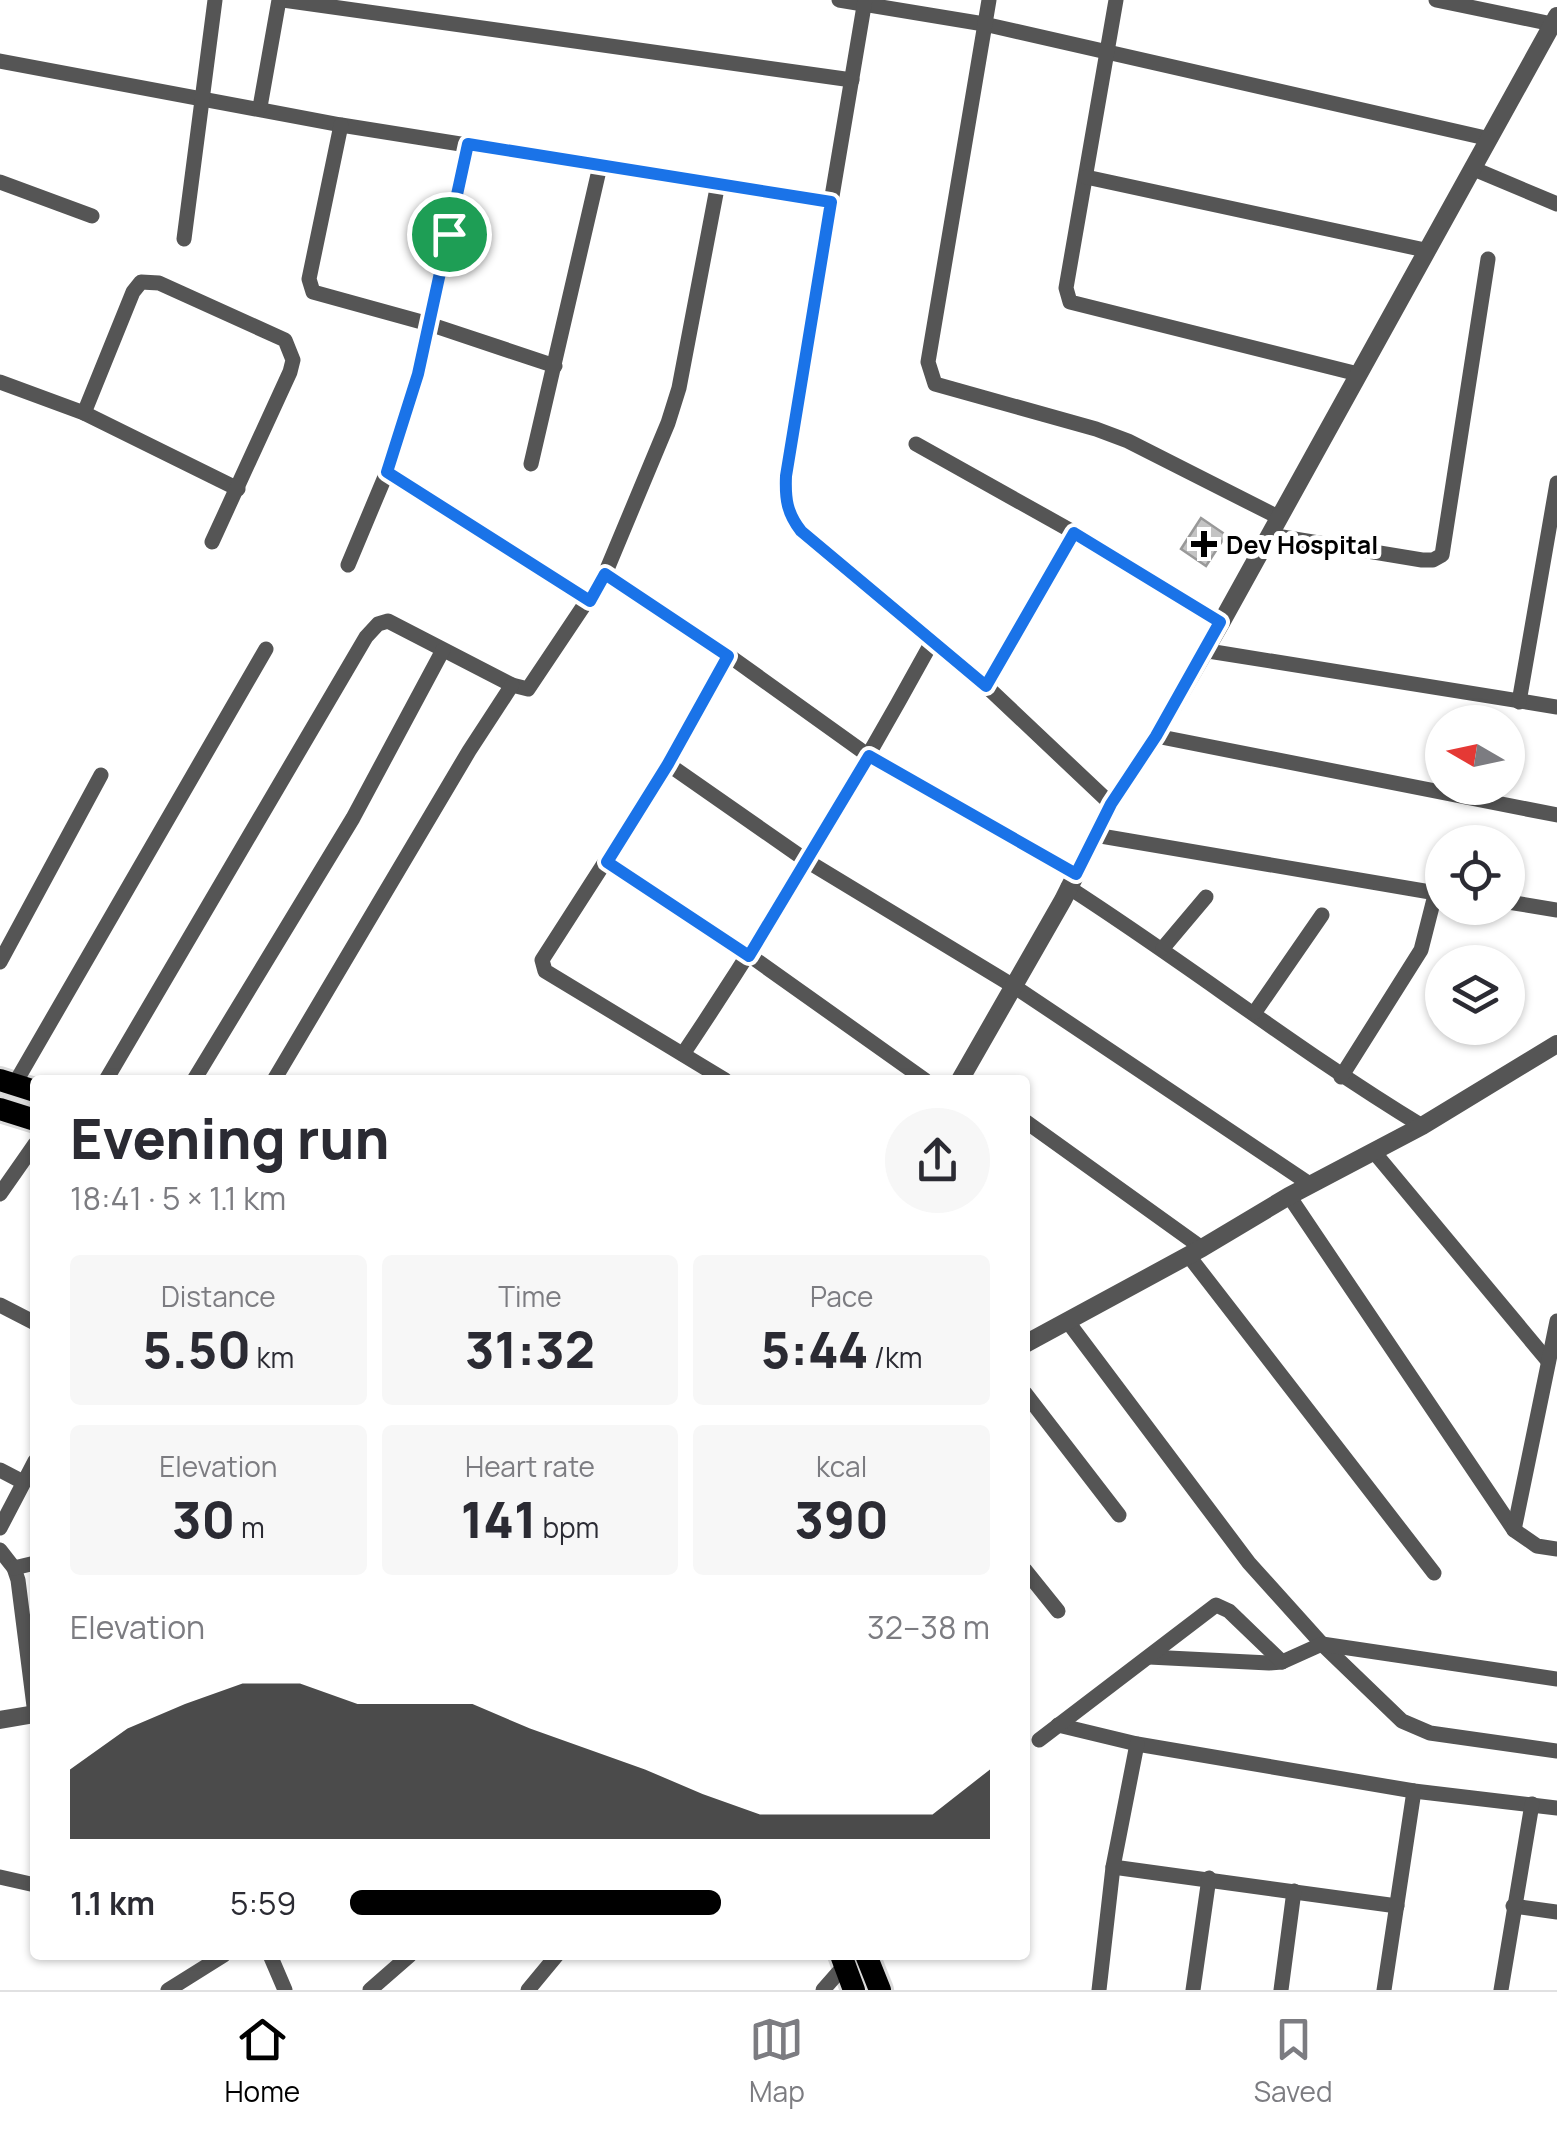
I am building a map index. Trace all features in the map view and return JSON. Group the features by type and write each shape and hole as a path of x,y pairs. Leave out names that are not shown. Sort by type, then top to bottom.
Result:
{"main road":[{"path":"0,1109 30,1118"},
{"path":"851,1960 854,1990"},
{"path":"853,1960 880,1990"}],"street":[{"path":"184,239 216,0"},
{"path":"260,107 281,0 852,80"},
{"path":"839,0 984,24 1490,138"},
{"path":"989,0 928,362 935,384 1128,441 1278,516"},
{"path":"1116,0 1066,288 1070,302 1358,374"},
{"path":"966,1075 1111,804 1156,736 1270,535 1555,20 1436,0"},
{"path":"865,2 786,476 785,500 790,518 986,686 1111,804"},
{"path":"0,61 341,125 831,202"},
{"path":"341,125 309,287 322,295 429,324 555,366"},
{"path":"348,565 387,472 418,374 468,144"},
{"path":"531,464 600,166"},
{"path":"1474,169 1557,204"},
{"path":"1086,176 1425,250"},
{"path":"0,182 92,216"},
{"path":"109,1075 366,637 378,624 388,621 512,685 528,689 534,684 605,574 668,423 679,388 718,183"},
{"path":"1270,535 1422,560 1442,555 1488,259"},
{"path":"84,413 141,282 158,282 285,340 293,360 290,372 212,542"},
{"path":"0,382 84,413 238,489"},
{"path":"916,444 1074,533 1220,622"},
{"path":"387,472 590,601"},
{"path":"1519,702 1557,483"},
{"path":"986,686 1074,533"},
{"path":"605,574 869,756 1072,880 1341,1077 1422,1126"},
{"path":"683,1054 749,956 869,756 933,640"},
{"path":"16,1085 266,649"},
{"path":"197,1075 352,818 444,650"},
{"path":"1202,650 1557,707"},
{"path":"716,1075 545,970 542,960 668,764 728,656"},
{"path":"277,1075 512,685"},
{"path":"1156,736 1557,816"},
{"path":"668,764 806,861 1015,987 1311,1185"},
{"path":"0,962 101,775"},
{"path":"1095,835 1425,893"},
{"path":"607,862 918,1075"},
{"path":"1164,948 1206,897"},
{"path":"1525,904 1557,908"},
{"path":"1255,1012 1322,915"},
{"path":"1341,1077 1414,963 1428,925"},
{"path":"1030,1341 1422,1126 1557,1044"},
{"path":"1030,1125 1195,1252 1434,1573"},
{"path":"0,1194 30,1151"},
{"path":"1374,1152 1548,1361"},
{"path":"1289,1196 1514,1530 1536,1546 1557,1549"},
{"path":"0,1306 30,1321"},
{"path":"1514,1530 1551,1386 1548,1361 1557,1320"},
{"path":"1068,1322 1249,1563 1322,1644 1402,1721 1415,1729 1557,1751"},
{"path":"1030,1399 1119,1515"},
{"path":"0,1470 24,1482"},
{"path":"0,1528 30,1471"},
{"path":"0,1550 14,1568 30,1679"},
{"path":"14,1568 30,1565"},
{"path":"1030,1576 1058,1611"},
{"path":"1039,1740 1216,1605 1229,1611 1282,1662"},
{"path":"1149,1657 1282,1662 1322,1644 1557,1679"},
{"path":"0,1720 30,1715"},
{"path":"1058,1726 1136,1744 1414,1791 1557,1808"},
{"path":"1099,1990 1114,1867 1136,1744"},
{"path":"1384,1990 1414,1791"},
{"path":"1501,1990 1532,1804"},
{"path":"1114,1867 1397,1906"},
{"path":"0,1878 30,1884"},
{"path":"1193,1990 1210,1878"},
{"path":"1281,1990 1294,1891"},
{"path":"1514,1906 1557,1912"},
{"path":"168,1990 216,1960"},
{"path":"272,1960 285,1990"},
{"path":"370,1990 404,1960"},
{"path":"528,1990 553,1960"},
{"path":"822,1990 849,1960"}],"building":[{"path":"1201,518 1226,535 1206,566 1181,549"}],"place":[{"name":"Dev Hospital","path":"1204,544"}],"route":[{"path":"468,144 831,202 786,476 785,500 790,518 801,531 986,686 1074,533 1220,622 1156,736 1111,804 1076,874 869,756 749,956 607,862 728,656 605,574 590,601 387,472 418,374 449,234 468,144"}]}
